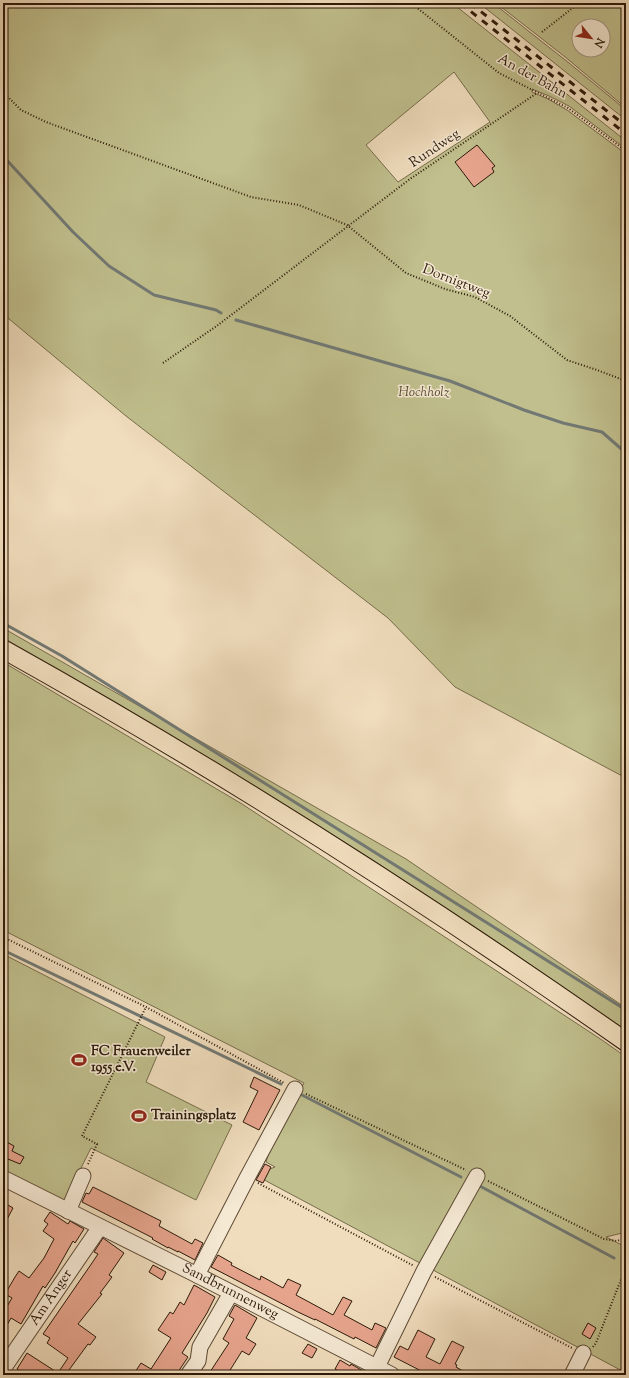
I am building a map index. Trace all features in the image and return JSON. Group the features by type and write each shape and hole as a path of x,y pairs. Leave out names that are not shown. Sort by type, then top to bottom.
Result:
{"main road":[{"path":"3,649 214,771 306,828 406,892 626,1042"}],"street":[{"path":"197,1275 295,1088"},
{"path":"68,1211 83,1176"},
{"path":"387,1373 424,1271 477,1176"},
{"name":"Sandbrunnenweg","path":"3,1178 197,1275 387,1373"},
{"name":"Am Anger","path":"3,1369 100,1227"},
{"path":"188,1375 198,1361 200,1347 231,1293"},
{"path":"572,1375 582,1353"}],"path":[{"name":"An der Bahn","path":"411,3 499,73 537,93 549,97 568,108 626,152"},
{"path":"542,32 579,3"},
{"name":"Dornigtweg","path":"3,92 21,110 46,122 251,198 299,205 347,225 406,273 445,289 475,297 510,316 567,360 626,381"},
{"name":"Rundweg","path":"163,362 218,325 347,225 410,179 537,93"},
{"path":"3,937 146,1008 295,1088 604,1239 617,1241 626,1239"},
{"path":"83,1176 97,1144 82,1136 146,1008"},
{"path":"582,1353 587,1352 596,1343 626,1267"}],"green space":[{"name":"Hochholz","path":"3,3 452,3 626,141 626,149 569,106 532,89 532,92 567,110 626,154 626,778 455,687 388,618 126,416 3,314","holes":["454,72 490,122 398,182 366,145"]},
{"path":"479,3 493,3 569,63 626,110 626,120"},
{"path":"496,3 626,3 626,108 564,56"},
{"path":"3,628 406,859 626,1008 626,1030 484,933 368,857 221,765 3,639"},
{"path":"3,662 242,804 626,1057 626,1232 606,1237 626,1247 626,1373 255,1175 275,1167 266,1162 273,1140 304,1083 3,930"},
{"name":"FC Frauenweiler 1955 e.V.","path":"3,954 165,1037 146,1082 232,1125 196,1200 91,1148 64,1202 3,1172"}],"building":[{"path":"477,145 495,166 492,168 494,172 474,187 455,162"},
{"path":"254,1077 280,1090 259,1130 243,1122 258,1091 250,1087"},
{"path":"3,1140 14,1146 12,1151 24,1157 20,1164 8,1159 3,1169"},
{"path":"265,1164 271,1167 263,1183 256,1180"},
{"path":"93,1187 161,1221 159,1226 192,1244 195,1239 203,1243 195,1260 178,1251 168,1248 152,1239 153,1238 82,1202 86,1193 89,1194"},
{"path":"3,1202 13,1208 3,1227"},
{"path":"50,1212 68,1224 70,1221 84,1229 75,1243 73,1241 45,1288 43,1286 21,1324 11,1318 3,1332 3,1313 12,1298 5,1294 19,1271 29,1278 44,1258 54,1239 43,1231 48,1224 44,1221"},
{"path":"103,1238 124,1253 109,1275 112,1277 100,1293 102,1294 78,1324 96,1337 90,1345 88,1344 69,1370 76,1375 26,1375 17,1369 27,1353 58,1373 68,1358 47,1343 50,1338 43,1334 98,1254 94,1252"},
{"path":"218,1255 232,1263 231,1265 260,1280 261,1276 283,1288 288,1279 301,1285 296,1295 333,1315 343,1297 352,1301 344,1315 372,1330 375,1323 386,1328 376,1348 298,1312 211,1267"},
{"path":"153,1265 166,1272 162,1280 149,1272"},
{"path":"194,1285 215,1297 207,1313 182,1353 188,1357 176,1375 133,1375 141,1363 151,1369 171,1338 158,1330 170,1312 173,1314 180,1302 184,1305"},
{"path":"235,1305 257,1318 246,1338 256,1344 249,1355 242,1351 227,1375 208,1375 229,1343 223,1339 234,1319 229,1316"},
{"path":"588,1323 596,1328 590,1339 582,1334"},
{"path":"418,1330 435,1339 426,1357 440,1364 452,1341 464,1347 455,1364 457,1365 456,1367 470,1375 429,1375 394,1357 400,1346 408,1350"},
{"path":"308,1344 317,1349 312,1358 302,1353"},
{"path":"340,1360 350,1366 351,1364 370,1375 345,1375 335,1369"}],"waterway":[{"path":"3,156 73,232 109,266 154,295 216,310 221,313"},
{"path":"236,320 450,381 524,410 563,423 602,432 626,453"},
{"path":"3,623 62,656 626,1010"},
{"path":"3,950 281,1084"},
{"path":"300,1094 461,1177"},
{"path":"478,1185 614,1258"}],"railway":[{"path":"460,3 626,134"},
{"path":"470,3 626,126"}],"place":[{"name":"FC Frauenweiler 1955 e.V.","path":"79,1060"},
{"name":"Trainingsplatz","path":"139,1116"}]}
